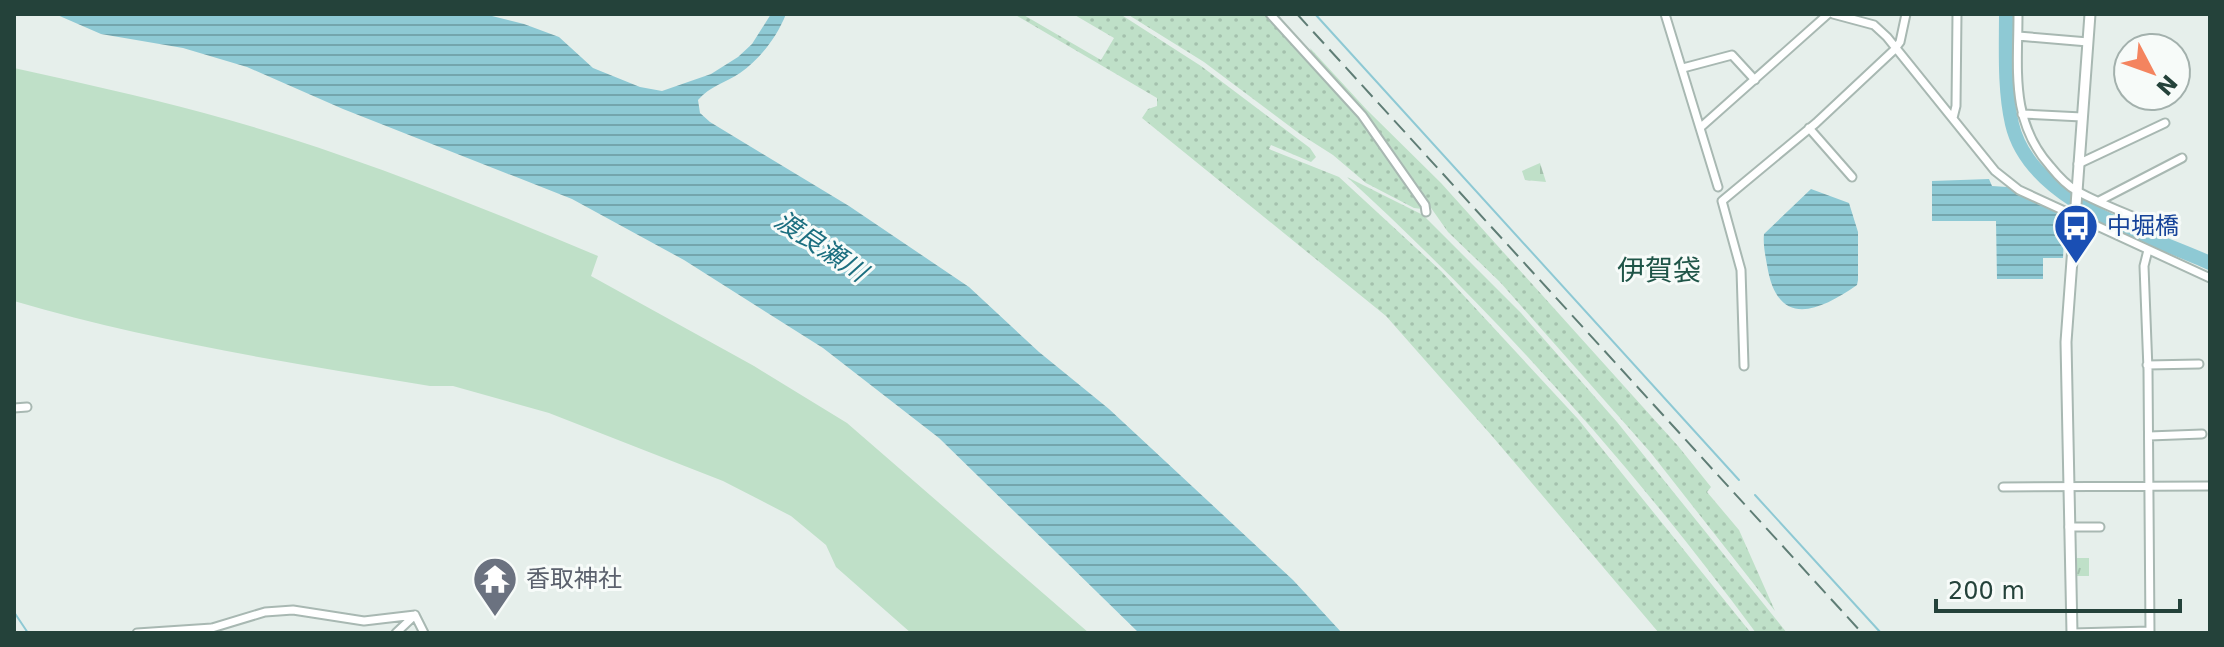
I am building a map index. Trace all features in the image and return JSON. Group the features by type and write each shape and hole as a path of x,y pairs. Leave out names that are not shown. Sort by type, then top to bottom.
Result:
{"street":[{"path":"1270,14 1362,115 1425,205 1426,212"},
{"path":"1665,14 1718,187"},
{"path":"1701,127 1830,14 1857,18 1874,25 1897,48 2002,178 2028,195 2210,278"},
{"path":"1744,366 1741,270 1722,201 1897,48 1906,14"},
{"path":"1953,118 1956,106 1957,14"},
{"path":"2018,14 2018,88 2022,114 2038,152 2076,192 2167,232"},
{"path":"2090,14 2066,342 2072,633 2150,632 2144,266 2148,250"},
{"path":"2018,36 2088,42"},
{"path":"1683,68 1732,55 1755,80"},
{"path":"2022,114 2082,117"},
{"path":"2078,164 2165,123"},
{"path":"1809,128 1852,177"},
{"path":"2099,201 2182,158"},
{"path":"2147,365 2199,364"},
{"path":"14,408 27,407"},
{"path":"2149,436 2202,434"},
{"path":"2003,487 2210,486"},
{"path":"2069,527 2100,527"},
{"path":"137,633 212,628 265,612 293,610 364,621 415,615"},
{"path":"396,633 415,615"},
{"path":"415,615 424,633"}],"green space":[{"path":"1014,14 1022,14 1101,60 1114,38 1073,14 1120,14 1201,66 1310,148 1316,157 1311,162 1271,145 1269,149 1339,177 1441,271 1578,419 1751,633 1659,633 1386,316 1142,118 1148,109 1157,106 1157,98"},
{"path":"1127,14 1266,14 1355,110 1422,209 1414,208 1366,183 1333,155 1204,62"},
{"path":"1310,48 1441,183 1678,446 1711,487 1707,492 1739,530 1775,611 1651,453 1500,282 1448,232 1362,110"},
{"path":"14,68 180,107 304,143 452,197 598,256 591,276 754,366 847,423 1089,633 911,633 836,567 826,545 791,516 723,481 549,413 453,386 430,386 220,350 117,328 14,301"},
{"path":"1540,163 1546,182 1525,180 1522,171"},
{"path":"1347,177 1423,215 1521,313 1617,422 1787,633 1756,633 1613,453 1511,338"},
{"path":"2077,558 2089,558 2089,576 2074,576"}],"water":[{"name":"渡良瀬川","path":"55,14 484,14 559,37 593,68 640,87 662,91 711,74 752,44 771,14 786,14 773,39 754,61 698,100 700,113 849,206 969,287 1039,352 1109,409 1293,580 1342,633 1139,633 939,438 823,348 684,260 572,199 343,109 247,67 183,48 101,34"},
{"path":"2000,14 2013,14 2013,59 2001,61"},
{"path":"1989,179 1992,186 2007,187 2065,217 2063,258 2043,258 2043,279 1997,279 1996,221 1932,221 1932,181"},
{"path":"1811,189 1849,203 1858,232 1858,280 1857,285 1827,303 1801,309 1789,306 1780,299 1772,285 1764,234"}],"waterway":[{"path":"1315,14 1739,480"},
{"path":"2006,14 2009,111 2023,151 2041,175 2093,212 2210,263"},
{"path":"1755,495 1881,633"},
{"path":"14,612 28,633"}],"railway":[{"path":"1297,14 1862,633"}],"place":[{"name":"中堀橋","path":"2076,265"},
{"name":"香取神社","path":"495,618"}],"district":[{"name":"伊賀袋","path":"1659,270"}]}
